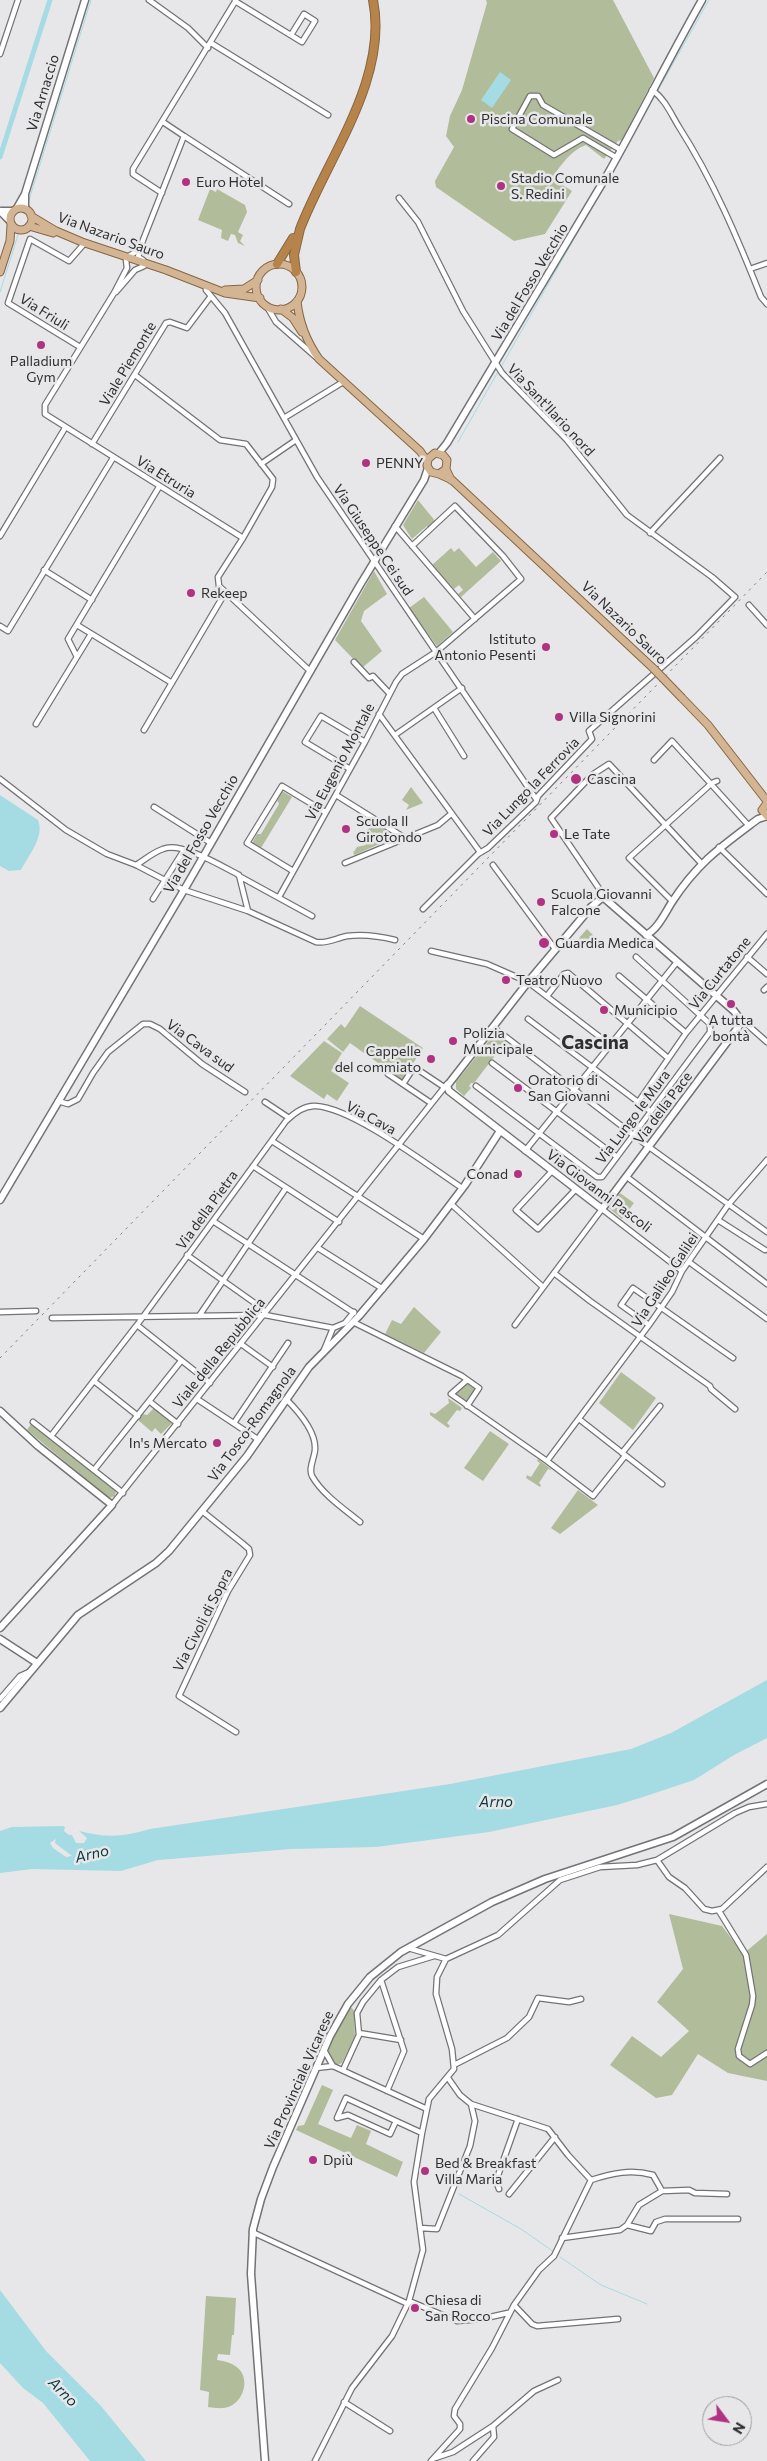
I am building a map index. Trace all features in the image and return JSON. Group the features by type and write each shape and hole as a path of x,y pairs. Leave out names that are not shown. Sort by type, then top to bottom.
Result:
{"highway":[{"path":"277,264 291,244 364,82 372,42 368,0"},
{"path":"296,272 294,255 300,229 368,76 375,38 373,0"}],"main road":[{"name":"Via Arnaccio","path":"18,209 25,194 85,0"},
{"name":"Via del Fosso Vecchio","path":"0,1200 184,890 374,561 424,480 431,459 447,443 497,364 655,92 702,0"},
{"path":"0,272 18,209"},
{"path":"18,209 31,216 29,226 13,225 0,211 18,209"},
{"name":"Via Nazario Sauro","path":"31,216 72,238 144,266 230,295 260,298 266,305 281,309 293,318 319,359 431,459 436,473 452,480"},
{"name":"Via Nazario Sauro","path":"29,226 83,245 158,267 183,278"},
{"path":"277,264 288,266 296,272"},
{"name":"Via Nazario Sauro","path":"217,290 241,290 258,280 265,270 277,264"},
{"name":"Via Nazario Sauro","path":"296,272 302,288 297,301 298,312 308,341"},
{"path":"258,280 257,288 260,298"},
{"path":"281,309 290,307 297,301"},
{"name":"Via del Fosso Vecchio","path":"446,458 447,443"},
{"name":"Via Nazario Sauro","path":"431,459 446,458 446,469 452,480 654,669 708,725 765,806"},
{"path":"436,473 446,469"},
{"name":"Via del Fosso Vecchio","path":"424,480 436,473"},
{"path":"646,934 656,928 672,901 701,863 719,847 758,819 765,806"},
{"path":"445,1086 528,982 603,897 742,1020"},
{"path":"656,928 657,944"},
{"name":"Via della Pace","path":"602,1209 650,1147 742,1020"},
{"name":"Via Giovanni Pascoli","path":"445,1086 525,1151 602,1209"},
{"name":"Via Tosco-Romagnola","path":"0,1708 78,1615 163,1557 259,1440 286,1399 322,1352 353,1322 357,1314 382,1289 424,1239 451,1204 500,1131"},
{"path":"0,1411 38,1446 112,1505"},
{"name":"Viale della Repubblica","path":"0,1628 112,1505"},
{"path":"0,1639 37,1663"},
{"name":"Via Provinciale Vicarese","path":"265,2461 251,2274 252,2232 265,2189 324,2049 338,2019 358,1991 382,1966 407,1948 526,1886 681,1833 767,1784"}],"street":[{"path":"0,54 18,0"},
{"path":"149,0 188,28 208,48"},
{"path":"162,193 133,174 133,169 208,48 235,0 302,42 314,20 304,14 291,35"},
{"path":"211,43 328,115"},
{"path":"655,92 697,154 712,181 761,297 767,304"},
{"path":"585,130 582,138 554,155 512,129 530,96 533,95 540,99 543,105 622,150"},
{"path":"163,122 289,204"},
{"path":"158,267 138,257 184,136"},
{"path":"582,138 617,158"},
{"name":"Via Sant'Ilario nord","path":"399,198 418,222 463,311 502,373 567,440 628,515 712,577 735,597"},
{"name":"Via Friuli","path":"80,348 8,303 28,240 32,239 69,261 83,245"},
{"path":"126,258 135,252 143,240"},
{"name":"Via Etruria","path":"126,258 127,268 114,293 44,407 47,416 243,538"},
{"path":"750,268 767,262"},
{"name":"Via Etruria","path":"114,293 137,268 144,266"},
{"name":"Via Giuseppe Cei sud","path":"206,286 211,296 226,313 317,477 536,799"},
{"name":"Viale Piemonte","path":"92,444 167,321 187,328 211,296"},
{"name":"Via Nazario Sauro","path":"266,305 276,322 319,359"},
{"path":"134,374 220,440 246,444 272,479 273,484 243,538 217,579 225,593 310,671"},
{"path":"284,418 343,382"},
{"path":"0,536 65,428"},
{"path":"261,464 296,440"},
{"path":"0,626 8,631 113,458"},
{"path":"650,533 720,458"},
{"path":"77,657 68,639 160,487"},
{"name":"Via Eugenio Montale","path":"279,897 365,742 389,693 402,674 436,652 521,579 498,550 455,506 412,546"},
{"path":"395,526 475,619"},
{"path":"44,570 92,600"},
{"path":"144,730 225,593"},
{"name":"Via Lungo la Ferrovia","path":"423,909 480,852 488,848 536,802 536,799 592,739 589,731 696,637 735,597"},
{"path":"749,605 767,625"},
{"path":"77,625 172,683"},
{"path":"36,724 91,634"},
{"path":"354,662 369,678 374,676 389,693"},
{"path":"395,735 462,688"},
{"path":"434,708 464,756"},
{"path":"379,714 480,852"},
{"path":"350,769 305,742 321,716 365,742"},
{"path":"654,760 672,741 715,782 749,826"},
{"path":"603,897 551,818 592,775 609,764 701,863"},
{"path":"0,779 66,830 107,854 136,865 184,890 248,911 319,942 350,936 375,935 395,940"},
{"path":"672,901 629,858 664,824 715,782"},
{"path":"293,871 247,843 282,786 326,812"},
{"path":"336,795 405,838"},
{"path":"154,807 211,843"},
{"path":"345,863 438,825 451,814"},
{"path":"719,847 767,894"},
{"path":"136,865 164,848 184,850 203,857 312,916"},
{"path":"153,900 184,850"},
{"path":"493,865 555,950"},
{"path":"239,876 248,911"},
{"name":"Via Curtatone","path":"639,1101 686,1033 767,934"},
{"path":"431,952 487,964 528,982 609,1044"},
{"name":"Via Lungo le Mura","path":"476,1086 597,1177 602,1177 710,1032 710,1024 636,957"},
{"path":"747,957 767,974"},
{"path":"525,1151 609,1044 677,962"},
{"path":"547,996 567,973 668,1058"},
{"path":"619,976 686,1033"},
{"path":"528,1018 650,1111"},
{"path":"742,1020 767,1042"},
{"name":"Via Cava sud","path":"58,1101 68,1104 78,1099 108,1052 143,1024 147,1023 160,1030 202,1064 245,1092"},
{"path":"493,1027 650,1147 767,1232"},
{"path":"492,1063 617,1156"},
{"path":"403,1084 414,1067 445,1086"},
{"path":"388,1074 431,1103"},
{"name":"Viale della Repubblica","path":"112,1505 297,1275 445,1086"},
{"path":"265,1102 289,1118"},
{"name":"Via Cava","path":"289,1118 307,1107 319,1106 357,1120 462,1188"},
{"name":"Via della Pietra","path":"51,1436 137,1325 289,1118"},
{"path":"272,1142 424,1239"},
{"name":"Via Galileo Galilei","path":"547,1461 649,1326 672,1292 682,1271 728,1205 767,1160"},
{"path":"254,1166 339,1222"},
{"path":"552,1171 516,1210 538,1230 576,1189"},
{"path":"627,1177 767,1284"},
{"path":"199,1316 286,1188"},
{"path":"451,1204 543,1287"},
{"path":"515,1324 602,1209"},
{"name":"Via Giovanni Pascoli","path":"602,1209 682,1271"},
{"path":"718,1220 764,1250"},
{"path":"52,1318 265,1315 333,1328 345,1323 357,1314 213,1221"},
{"path":"318,1248 382,1289"},
{"path":"188,1256 264,1311 265,1315"},
{"path":"688,1262 767,1319"},
{"path":"554,1273 710,1386 735,1409"},
{"path":"649,1326 621,1305 633,1288 662,1306 734,1358"},
{"path":"150,1307 158,1316"},
{"path":"0,1312 36,1310"},
{"path":"353,1322 467,1380 479,1388 467,1406"},
{"path":"137,1325 210,1383"},
{"path":"322,1352 333,1328"},
{"path":"234,1423 288,1343"},
{"path":"241,1344 273,1367"},
{"path":"94,1470 181,1361"},
{"path":"467,1380 450,1394 594,1495 660,1406"},
{"path":"94,1381 138,1416"},
{"path":"197,1399 259,1440"},
{"path":"286,1399 301,1415 314,1439 312,1476 338,1504 360,1522"},
{"path":"149,1402 178,1424"},
{"path":"579,1419 662,1484"},
{"path":"33,1422 122,1493"},
{"name":"Via Civoli di Sopra","path":"202,1511 249,1549 250,1555 228,1591 179,1696 236,1732"},
{"path":"0,1699 20,1676 29,1672"},
{"path":"407,1948 446,1959 498,1935 560,1880 600,1867 637,1865 657,1860 735,1813 767,1804"},
{"path":"657,1860 669,1876 685,1888 700,1906 708,1910 719,1911 767,1867"},
{"path":"719,1911 746,1955 753,1996 738,2049 739,2056 750,2064 756,2062 767,2053"},
{"path":"343,2070 359,2033 358,2010 382,1980 403,1964 434,1956"},
{"path":"314,2461 344,2402 358,2380 388,2342 409,2302 423,2250 414,2182 422,2133 432,2093 453,2072 454,2065 452,2049 436,1994 438,1977 446,1959"},
{"path":"382,1980 404,2054 387,2091"},
{"path":"454,2065 497,2044 510,2035 529,2017 538,1998 570,2002 581,1999"},
{"path":"359,2033 401,2040"},
{"path":"324,2049 333,2066"},
{"path":"316,2068 333,2066 427,2108"},
{"path":"448,2078 460,2095 471,2104 545,2128 555,2137 568,2155 591,2180"},
{"path":"396,2121 390,2134 348,2115 337,2118 346,2098 396,2121 422,2133"},
{"path":"420,2228 438,2229 470,2146 475,2121 471,2104"},
{"path":"499,2189 496,2181 518,2119"},
{"path":"509,2194 555,2137"},
{"path":"432,2460 460,2429 460,2424 454,2416 455,2409 492,2348 508,2313 539,2270 557,2250 591,2180 625,2171 639,2171 653,2175 662,2190"},
{"path":"562,2238 615,2231 627,2224 639,2205 662,2190 690,2190 694,2193 727,2194"},
{"path":"627,2224 651,2231 656,2222 665,2219 738,2219"},
{"path":"252,2232 409,2302 457,2321 481,2319 508,2313"},
{"path":"514,2305 532,2324 538,2326 618,2319"},
{"path":"432,2460 453,2452 493,2426 534,2391 558,2380"},
{"path":"344,2402 390,2431"},
{"path":"474,2461 494,2437 493,2426"}],"green space":[{"path":"486,0 613,0 654,78 622,140 618,141 604,159 586,145 571,154 555,173 552,178 572,191 545,234 514,241 436,187 435,181 454,147 446,136 450,116 462,90 487,3"},
{"path":"210,189 216,192 217,189 245,205 247,212 238,232 243,235 240,241 245,246 238,243 235,235 231,234 228,241 221,238 222,230 198,220"},
{"path":"418,500 436,522 428,528 427,526 412,539 403,525"},
{"path":"451,548 454,552 459,548 476,567 493,552 501,561 461,597 458,594 463,590 459,585 454,589 432,565"},
{"path":"374,571 387,594 364,611 361,621 382,651 362,668 335,640"},
{"path":"424,597 453,632 437,646 409,608"},
{"path":"411,787 423,803 406,810 409,805 402,800"},
{"path":"282,791 292,797 261,848 252,843 257,834 261,834 279,804 277,800"},
{"path":"373,822 394,837 355,855 353,853 357,847 366,845 363,836"},
{"path":"587,929 596,938 589,946 579,938"},
{"path":"360,1006 423,1048 402,1080 350,1043 343,1052 327,1039 341,1024 345,1028"},
{"path":"496,1032 507,1040 500,1049 498,1048 497,1053 474,1083 471,1083 469,1086 471,1088 464,1096 456,1089 456,1082"},
{"path":"324,1041 342,1053 331,1071 349,1083 337,1101 327,1094 324,1099 290,1076"},
{"path":"620,1193 634,1203 622,1219 609,1208"},
{"path":"414,1307 441,1332 424,1353 385,1334 392,1320 401,1324"},
{"path":"621,1372 656,1398 633,1430 599,1403"},
{"path":"467,1383 475,1389 466,1402 455,1394"},
{"path":"448,1398 462,1408 460,1411 457,1410 447,1423 450,1426 448,1428 430,1415 430,1412 435,1414 449,1403"},
{"path":"152,1405 173,1422 161,1434 155,1428 152,1432 138,1420 143,1414 147,1415 153,1409"},
{"path":"31,1424 116,1490 115,1496 109,1498 27,1430"},
{"path":"490,1431 509,1444 483,1481 464,1468"},
{"path":"538,1459 552,1470 548,1469 539,1483 540,1487 526,1478 527,1475 531,1477 540,1463 537,1461"},
{"path":"578,1490 598,1505 560,1534 551,1528"},
{"path":"669,1914 722,1926 743,1954 767,1934 767,2081 728,2073 698,2054 672,2095 656,2098 610,2065 632,2036 661,2057 689,2031 657,2002 683,1969"},
{"path":"350,2007 354,2010 355,2036 342,2063 337,2065 331,2059 329,2052 330,2044 336,2028"},
{"path":"322,2085 333,2090 318,2124 351,2138 357,2125 371,2131 366,2144 403,2162 397,2177 296,2130 298,2126 304,2125"},
{"path":"206,2296 236,2298 234,2335 232,2335 230,2355 218,2354 217,2360 234,2365 239,2369 244,2379 244,2385 238,2401 226,2408 208,2407 209,2392 200,2390"}],"water":[{"path":"500,72 511,80 492,108 481,100"},
{"path":"0,795 38,820 40,826 38,840 21,870 9,871 0,866"},
{"name":"Arno","path":"767,1680 767,1738 734,1755 694,1780 617,1805 489,1832 376,1847 291,1849 158,1860 121,1871 32,1869 0,1873 0,1831 12,1827 63,1826 65,1827 64,1831 72,1835 76,1843 84,1843 87,1838 79,1831 106,1836 131,1834 150,1829 450,1784 631,1749 671,1733","holes":["56,1839 55,1843 72,1856 66,1857 53,1848 50,1843"]},
{"name":"Arno","path":"0,2290 46,2351 101,2406 146,2461 90,2461 43,2403 23,2388 0,2363"}],"waterway":[{"path":"0,157 50,0"},
{"path":"29,200 91,0"},
{"path":"622,154 709,0"},
{"path":"501,367 603,188"},
{"path":"0,292 18,235"},
{"path":"458,442 499,370"},
{"path":"459,2194 521,2229 554,2252"},
{"path":"560,2257 601,2285 647,2304"}],"railway":[{"path":"0,1358 767,572"}],"place":[{"name":"Piscina Comunale","path":"471,119"},
{"name":"Euro Hotel","path":"186,182"},
{"name":"Stadio Comunale S. Redini","path":"501,186"},
{"name":"Palladium Gym","path":"41,345"},
{"name":"PENNY","path":"366,463"},
{"name":"Rekeep","path":"191,593"},
{"name":"Istituto Antonio Pesenti","path":"546,647"},
{"name":"Villa Signorini","path":"559,717"},
{"name":"Cascina","path":"576,779"},
{"name":"Scuola Il Girotondo","path":"346,829"},
{"name":"Le Tate","path":"554,834"},
{"name":"Scuola Giovanni Falcone","path":"541,902"},
{"name":"Guardia Medica","path":"544,943"},
{"name":"Teatro Nuovo","path":"506,980"},
{"name":"A tutta bontà","path":"731,1004"},
{"name":"Municipio","path":"604,1010"},
{"name":"Polizia Municipale","path":"453,1041"},
{"name":"Cappelle del commiato","path":"431,1059"},
{"name":"Oratorio di San Giovanni","path":"518,1088"},
{"name":"Conad","path":"518,1174"},
{"name":"In's Mercato","path":"217,1443"},
{"name":"Dpiù","path":"313,2160"},
{"name":"Bed & Breakfast Villa Maria","path":"425,2171"},
{"name":"Chiesa di San Rocco","path":"415,2308"}],"district":[{"name":"Cascina","path":"595,1043"}]}
